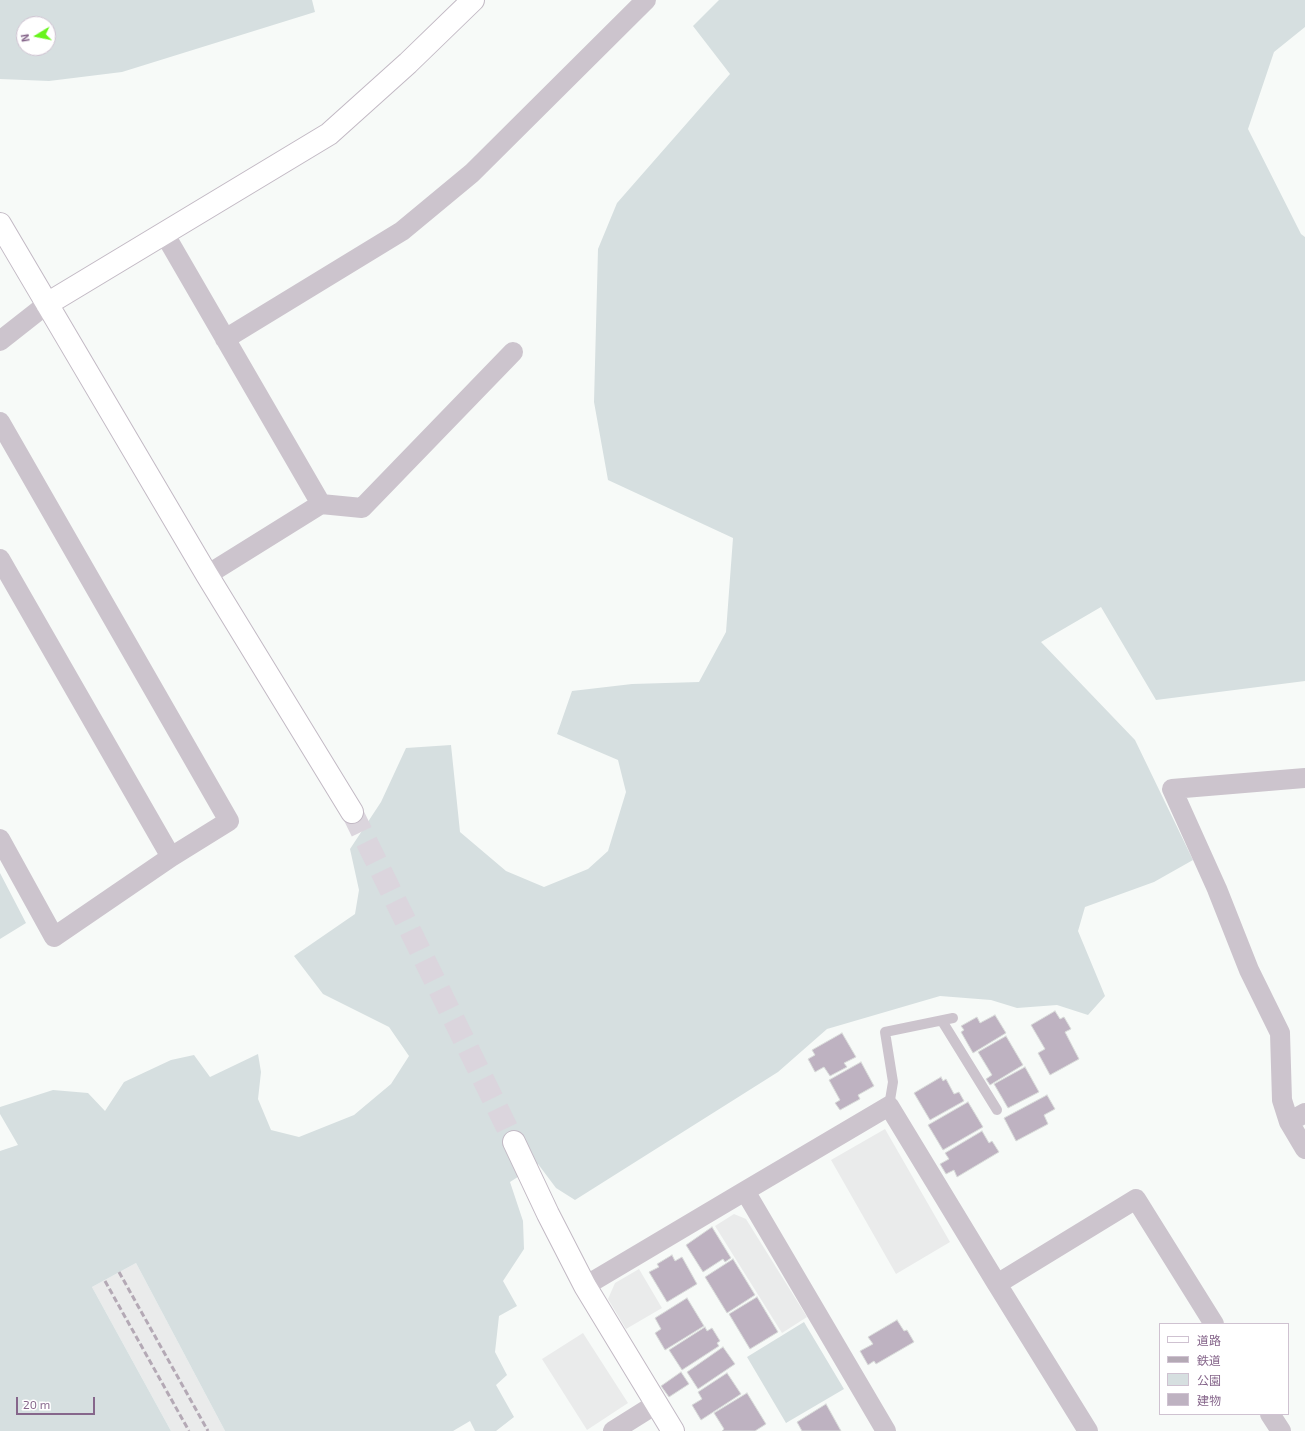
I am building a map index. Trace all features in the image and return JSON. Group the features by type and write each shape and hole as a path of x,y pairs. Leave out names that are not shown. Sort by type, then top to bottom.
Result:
{"street":[{"path":"0,341 47,304 329,134 408,63 473,0"},
{"path":"225,339 402,231 472,173 646,0"},
{"path":"0,224 208,575 352,812"},
{"path":"164,233 321,504"},
{"path":"208,575 321,504 362,508 513,352"},
{"path":"0,422 229,821 171,857 54,936 0,839"},
{"path":"0,560 171,857"},
{"path":"1305,778 1172,788 1217,889 1249,970 1280,1033 1282,1100 1297,1118 1305,1149"},
{"path":"585,1286 744,1190 889,1106 1088,1431"},
{"path":"514,1142 548,1214 585,1286 673,1431"},
{"path":"744,1190 886,1431"},
{"path":"997,1284 1136,1199 1213,1323"},
{"path":"613,1431 656,1404"},
{"path":"1271,1415 1281,1431"}],"lane":[{"path":"889,1106 893,1082 885,1032 953,1018"},
{"path":"942,1021 997,1110"}],"shaded area":[{"path":"885,1129 950,1242 896,1274 831,1160"},
{"path":"734,1214 746,1219 807,1317 782,1333 715,1226"},
{"path":"136,1263 225,1431 171,1431 92,1287"},
{"path":"639,1269 662,1308 626,1329 608,1299 615,1283"},
{"path":"583,1333 628,1403 587,1430 542,1359"}],"green space":[{"path":"0,0 312,0 315,12 122,72 49,81 0,79"},
{"path":"719,0 1305,0 1305,27 1274,52 1248,129 1301,234 1305,237 1305,681 1156,700 1101,607 1041,642 1135,740 1193,860 1154,882 1085,907 1078,931 1105,996 1088,1015 1057,1005 1017,1008 991,1000 940,996 827,1029 778,1072 575,1200 556,1188 538,1164 510,1182 523,1221 524,1249 503,1281 517,1306 499,1316 495,1352 507,1375 496,1385 514,1417 496,1431 475,1431 470,1421 453,1431 225,1431 136,1263 92,1287 171,1431 0,1431 0,1151 18,1145 0,1114 0,1107 53,1090 88,1093 105,1111 124,1082 171,1060 194,1055 210,1077 258,1054 261,1072 258,1099 271,1130 299,1137 354,1115 391,1084 409,1056 389,1027 323,994 294,956 355,914 359,890 350,849 381,802 406,748 451,745 460,832 506,871 544,887 588,869 608,851 626,792 618,760 557,734 572,691 632,684 699,682 726,632 733,538 608,480 594,402 598,249 617,203 730,74 693,26"},
{"path":"0,873 26,923 0,939"},
{"path":"804,1322 844,1389 786,1423 747,1357"}],"building":[{"path":"1055,1011 1060,1019 1064,1017 1071,1029 1065,1032 1079,1059 1050,1075 1038,1053 1045,1049 1031,1025"},
{"path":"995,1015 1006,1033 973,1053 961,1032 964,1030 961,1026 977,1017 980,1023"},
{"path":"842,1033 856,1057 844,1063 847,1067 830,1076 824,1067 815,1072 808,1059 815,1055 812,1050"},
{"path":"1006,1036 1023,1065 990,1085 986,1079 992,1075 978,1052"},
{"path":"861,1062 874,1086 858,1095 860,1099 840,1110 835,1103 840,1100 829,1080"},
{"path":"1025,1067 1039,1092 1008,1108 994,1084"},
{"path":"941,1077 943,1081 946,1079 954,1094 959,1092 964,1101 930,1120 914,1093"},
{"path":"1047,1095 1055,1109 1044,1115 1048,1124 1016,1141 1004,1118"},
{"path":"968,1102 983,1127 943,1150 928,1125"},
{"path":"982,1131 989,1143 992,1141 999,1152 957,1177 954,1170 946,1174 940,1164 949,1159 945,1153"},
{"path":"712,1227 731,1258 725,1262 723,1259 703,1272 686,1245"},
{"path":"672,1255 675,1261 682,1257 697,1284 667,1302 649,1272 659,1267 657,1264"},
{"path":"733,1259 755,1295 727,1313 705,1277"},
{"path":"757,1297 778,1332 750,1349 729,1314"},
{"path":"687,1298 704,1326 665,1350 655,1333 661,1329 655,1318"},
{"path":"897,1320 904,1331 907,1330 914,1342 876,1364 874,1361 868,1365 860,1351 873,1344 868,1337"},
{"path":"705,1327 707,1331 712,1328 720,1341 717,1343 719,1346 682,1370 669,1350"},
{"path":"723,1347 735,1364 698,1389 687,1372"},
{"path":"681,1372 689,1384 669,1397 661,1386"},
{"path":"727,1373 741,1394 701,1420 692,1405 702,1399 698,1392"},
{"path":"747,1393 766,1424 755,1431 722,1431 724,1429 714,1413"},
{"path":"826,1404 841,1431 802,1431 797,1422"}],"tunnel":[{"path":"352,812 514,1142"}],"railway":[{"path":"119,1272 208,1431"},
{"path":"105,1281 189,1431"}]}
